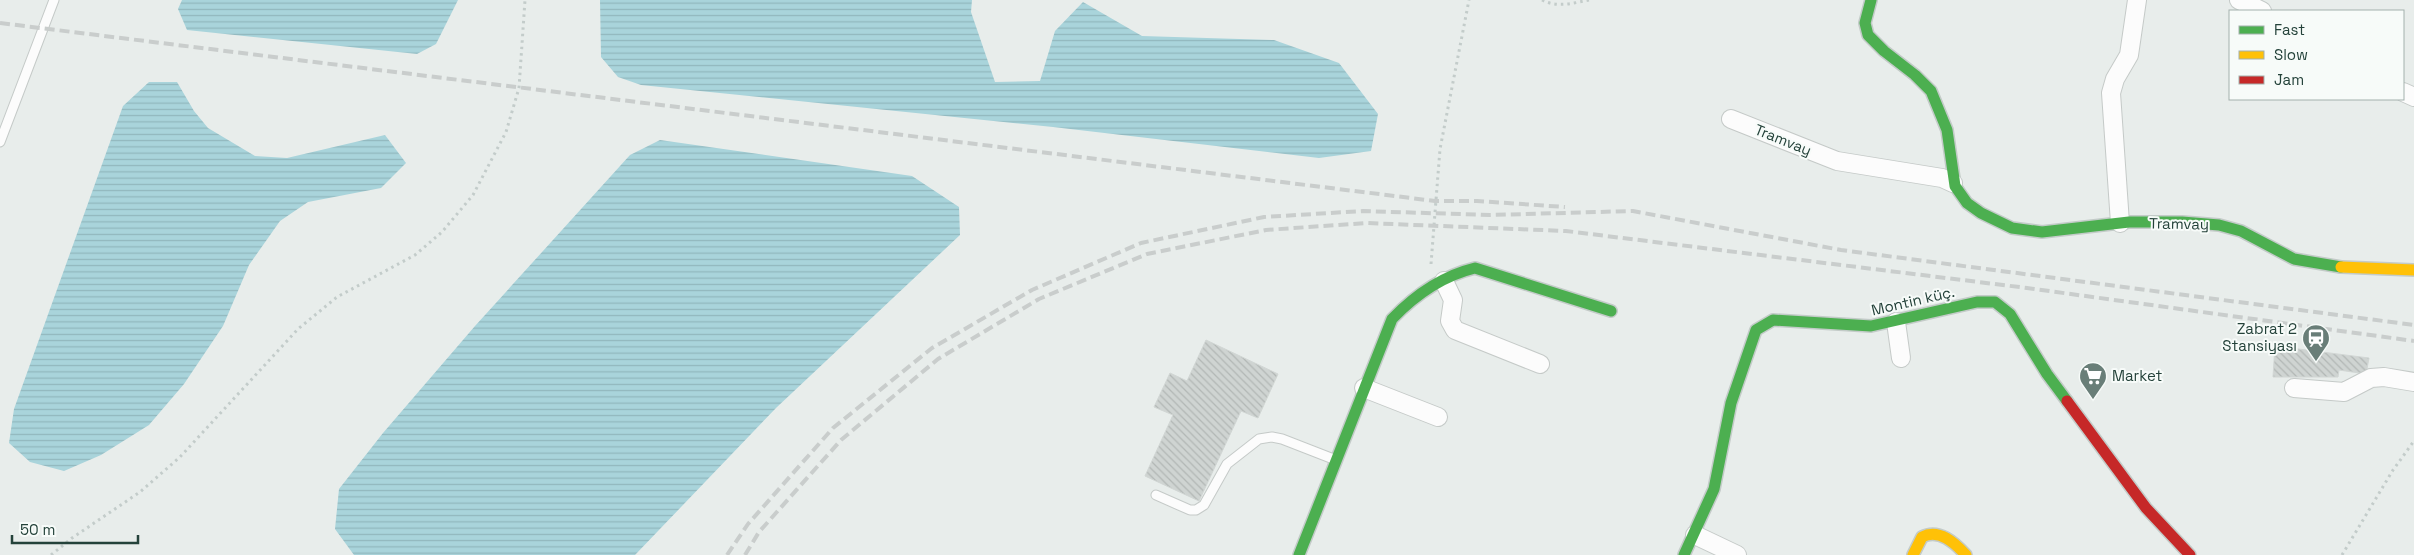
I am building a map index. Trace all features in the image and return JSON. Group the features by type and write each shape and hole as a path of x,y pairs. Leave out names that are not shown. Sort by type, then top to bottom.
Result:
{"street":[{"path":"1871,0 1865,25 1868,34 1883,52 1915,72 1931,91 1944,121 1952,154 1953,183"},
{"path":"2120,223 2110,93 2115,79 2129,56 2137,0"},
{"path":"2239,0 2260,10"},
{"name":"Tramvay","path":"1731,119 1837,161 1933,176 1953,183 1968,204 1981,214 2011,229 2027,233 2044,234 2120,223 2218,225 2246,232 2279,254 2307,263 2414,270"},
{"path":"1299,555 1392,320 1405,304 1438,284 1474,268 1611,311"},
{"path":"1438,284 1453,300 1450,321 1455,330 1540,364"},
{"name":"Montin küç.","path":"1684,555 1695,535 1714,488 1731,403 1756,330 1774,320 1852,327 1896,322 1977,302 1995,302 2010,314 2047,374 2146,508 2190,555"},
{"path":"1896,322 1901,358"},
{"path":"2294,388 2344,392 2371,378 2384,377 2414,382"},
{"path":"1364,388 1438,416"},
{"path":"1913,555 1920,539 1926,534 1935,533 1944,537 1966,555"},
{"path":"1695,535 1737,555"}],"lane":[{"path":"0,142 54,0"},
{"path":"1156,495 1190,510 1196,510 1204,506 1227,464 1259,439 1272,437 1282,439 1336,460"}],"path":[{"path":"51,555 72,538 140,492 180,457 298,329 337,297 415,255 442,232 473,195 506,132 518,88 525,0"},
{"path":"1438,284 1430,269 1440,149 1470,0"},
{"path":"1542,0 1549,4 1563,5 1589,0"},
{"path":"2342,555 2393,470 2414,441"}],"water":[{"path":"182,0 458,0 436,44 417,54 187,30 178,9"},
{"path":"600,0 972,0 971,12 995,82 1040,81 1055,31 1083,2 1142,36 1274,40 1339,63 1378,114 1371,151 1319,158 1053,127 641,85 618,77 601,57"},
{"path":"149,82 177,82 194,111 208,128 255,156 287,158 385,135 406,163 381,188 308,202 280,221 249,265 223,326 184,384 149,425 101,455 64,471 30,462 9,443 14,409 123,106"},
{"path":"660,140 912,176 959,207 960,235 776,408 635,555 354,555 335,529 339,489 383,433 475,326 630,155"}],"building":[{"path":"1206,340 1278,374 1258,418 1241,411 1199,501 1145,476 1173,415 1154,407 1170,373 1187,381"},
{"path":"2275,346 2369,358 2366,374 2339,370 2338,377 2273,377"}],"railway":[{"path":"0,23 1435,201 1477,201 1565,207"},
{"path":"727,555 748,524 833,428 932,348 1032,290 1141,243 1264,217 1363,211 1490,215 1633,211 1841,250 2414,325"},
{"path":"745,555 759,532 841,440 938,359 1039,299 1147,254 1266,230 1366,223 1566,231 2027,288 2414,341"}],"traffic: fast":[{"path":"1871,0 1865,23 1868,35 1931,91 1947,130 1955,186 1967,203 1981,213 2012,228 2042,232 2129,222 2182,222 2219,225 2241,231 2294,259 2341,267"},
{"path":"1299,555 1392,319 1420,294 1440,281 1475,268 1611,311"},
{"path":"1684,555 1714,489 1731,403 1756,330 1773,320 1871,326 1977,302 1995,302 2010,314 2047,374 2067,401"}],"traffic: slow":[{"path":"2341,267 2414,270"},
{"path":"1913,555 1922,537 1935,534 1952,542 1966,555"}],"traffic: jam":[{"path":"2067,401 2146,508 2190,555"}],"place":[{"name":"Zabrat 2 Stansiyası","path":"2316,362"},
{"name":"Market","path":"2093,400"}]}
